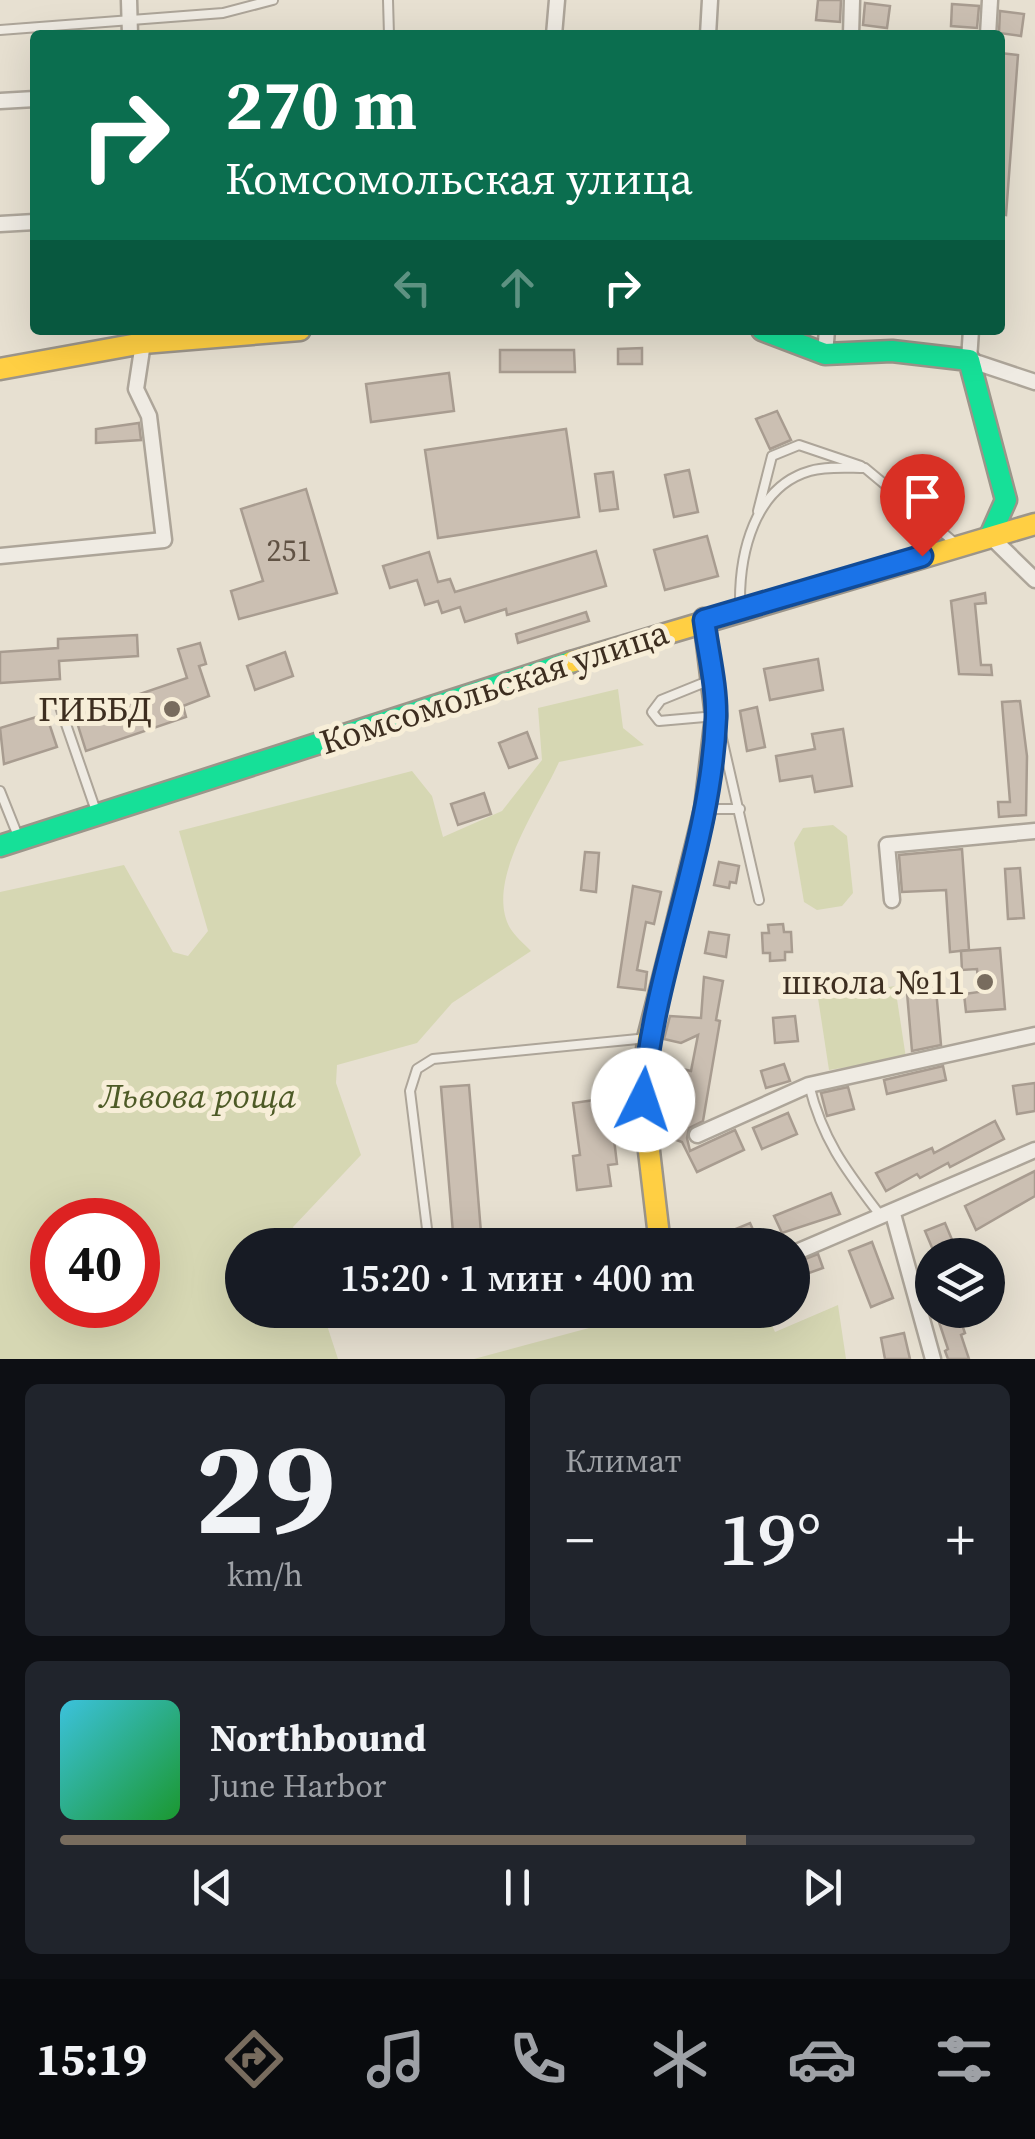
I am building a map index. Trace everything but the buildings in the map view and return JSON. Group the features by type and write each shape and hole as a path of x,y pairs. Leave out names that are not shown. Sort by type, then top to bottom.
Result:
{"street":[{"path":"129,0 130,30"},
{"path":"555,30 558,0"},
{"path":"708,30 710,0"},
{"path":"852,0 852,30"},
{"path":"988,30 990,0"},
{"path":"0,101 30,100"},
{"path":"0,224 30,222"},
{"path":"0,369 154,338 209,335"},
{"path":"775,335 825,354 875,350 969,360 1035,382"},
{"path":"825,354 827,335"},
{"path":"971,335 969,360 1006,500 1035,522"},
{"path":"0,556 164,540 149,416 136,389 154,338"},
{"path":"1006,500 990,536 1035,580"},
{"name":"Комсомольская улица","path":"10,843 704,620 1035,522"},
{"path":"658,1228 643,1100 648,1038 705,809 716,716 704,620"},
{"path":"892,900 887,845 1035,831"},
{"path":"696,1134 809,1085 1035,1035"},
{"path":"810,1247 1034,1152"},
{"path":"888,1216 934,1359"}],"lane":[{"path":"0,30 130,16 222,13 272,0"},
{"path":"388,0 389,30"},
{"path":"740,609 742,560 772,456 798,445 865,468 958,546"},
{"path":"755,523 780,484 812,470 865,468"},
{"path":"713,680 674,694 654,706 652,712 659,722 716,716 759,900"},
{"path":"59,704 97,815"},
{"path":"0,790 10,843"},
{"path":"705,809 740,809"},
{"path":"427,1228 410,1091 417,1070 433,1058 648,1038"},
{"path":"809,1085 820,1128 833,1153 888,1216"}],"green space":[{"name":"Львова роща","path":"618,689 623,728 644,745 559,762 509,866 504,909 510,928 531,951 452,1003 417,1043 337,1065 336,1083 361,1155 294,1228 225,1228 225,1328 328,1328 338,1359 0,1359 0,892 124,865 173,952 188,956 208,931 179,831 412,771 432,796 443,837 502,811 542,760 538,708"},
{"path":"833,825 847,836 853,893 842,906 817,910 804,902 794,843 803,828"},
{"path":"895,986 906,1058 829,1070 818,998"},
{"path":"838,1305 846,1359 474,1359 589,1328 773,1328 775,1332 810,1328 810,1317"}],"traffic: fast":[{"path":"775,335 825,354 892,351 969,360 1006,500 990,536"},
{"path":"673,939 705,809 716,716 704,619"},
{"path":"0,846 571,662"}],"traffic: slow":[{"path":"0,369 143,343 240,335"},
{"path":"571,662 1035,524"},
{"path":"658,1228 643,1100 648,1038 673,939"}],"place":[{"name":"ГИББД","path":"172,709"},
{"name":"школа №11","path":"985,982"}],"route":[{"path":"643,1100 648,1038 705,809 716,716 704,620 922,556"}]}
